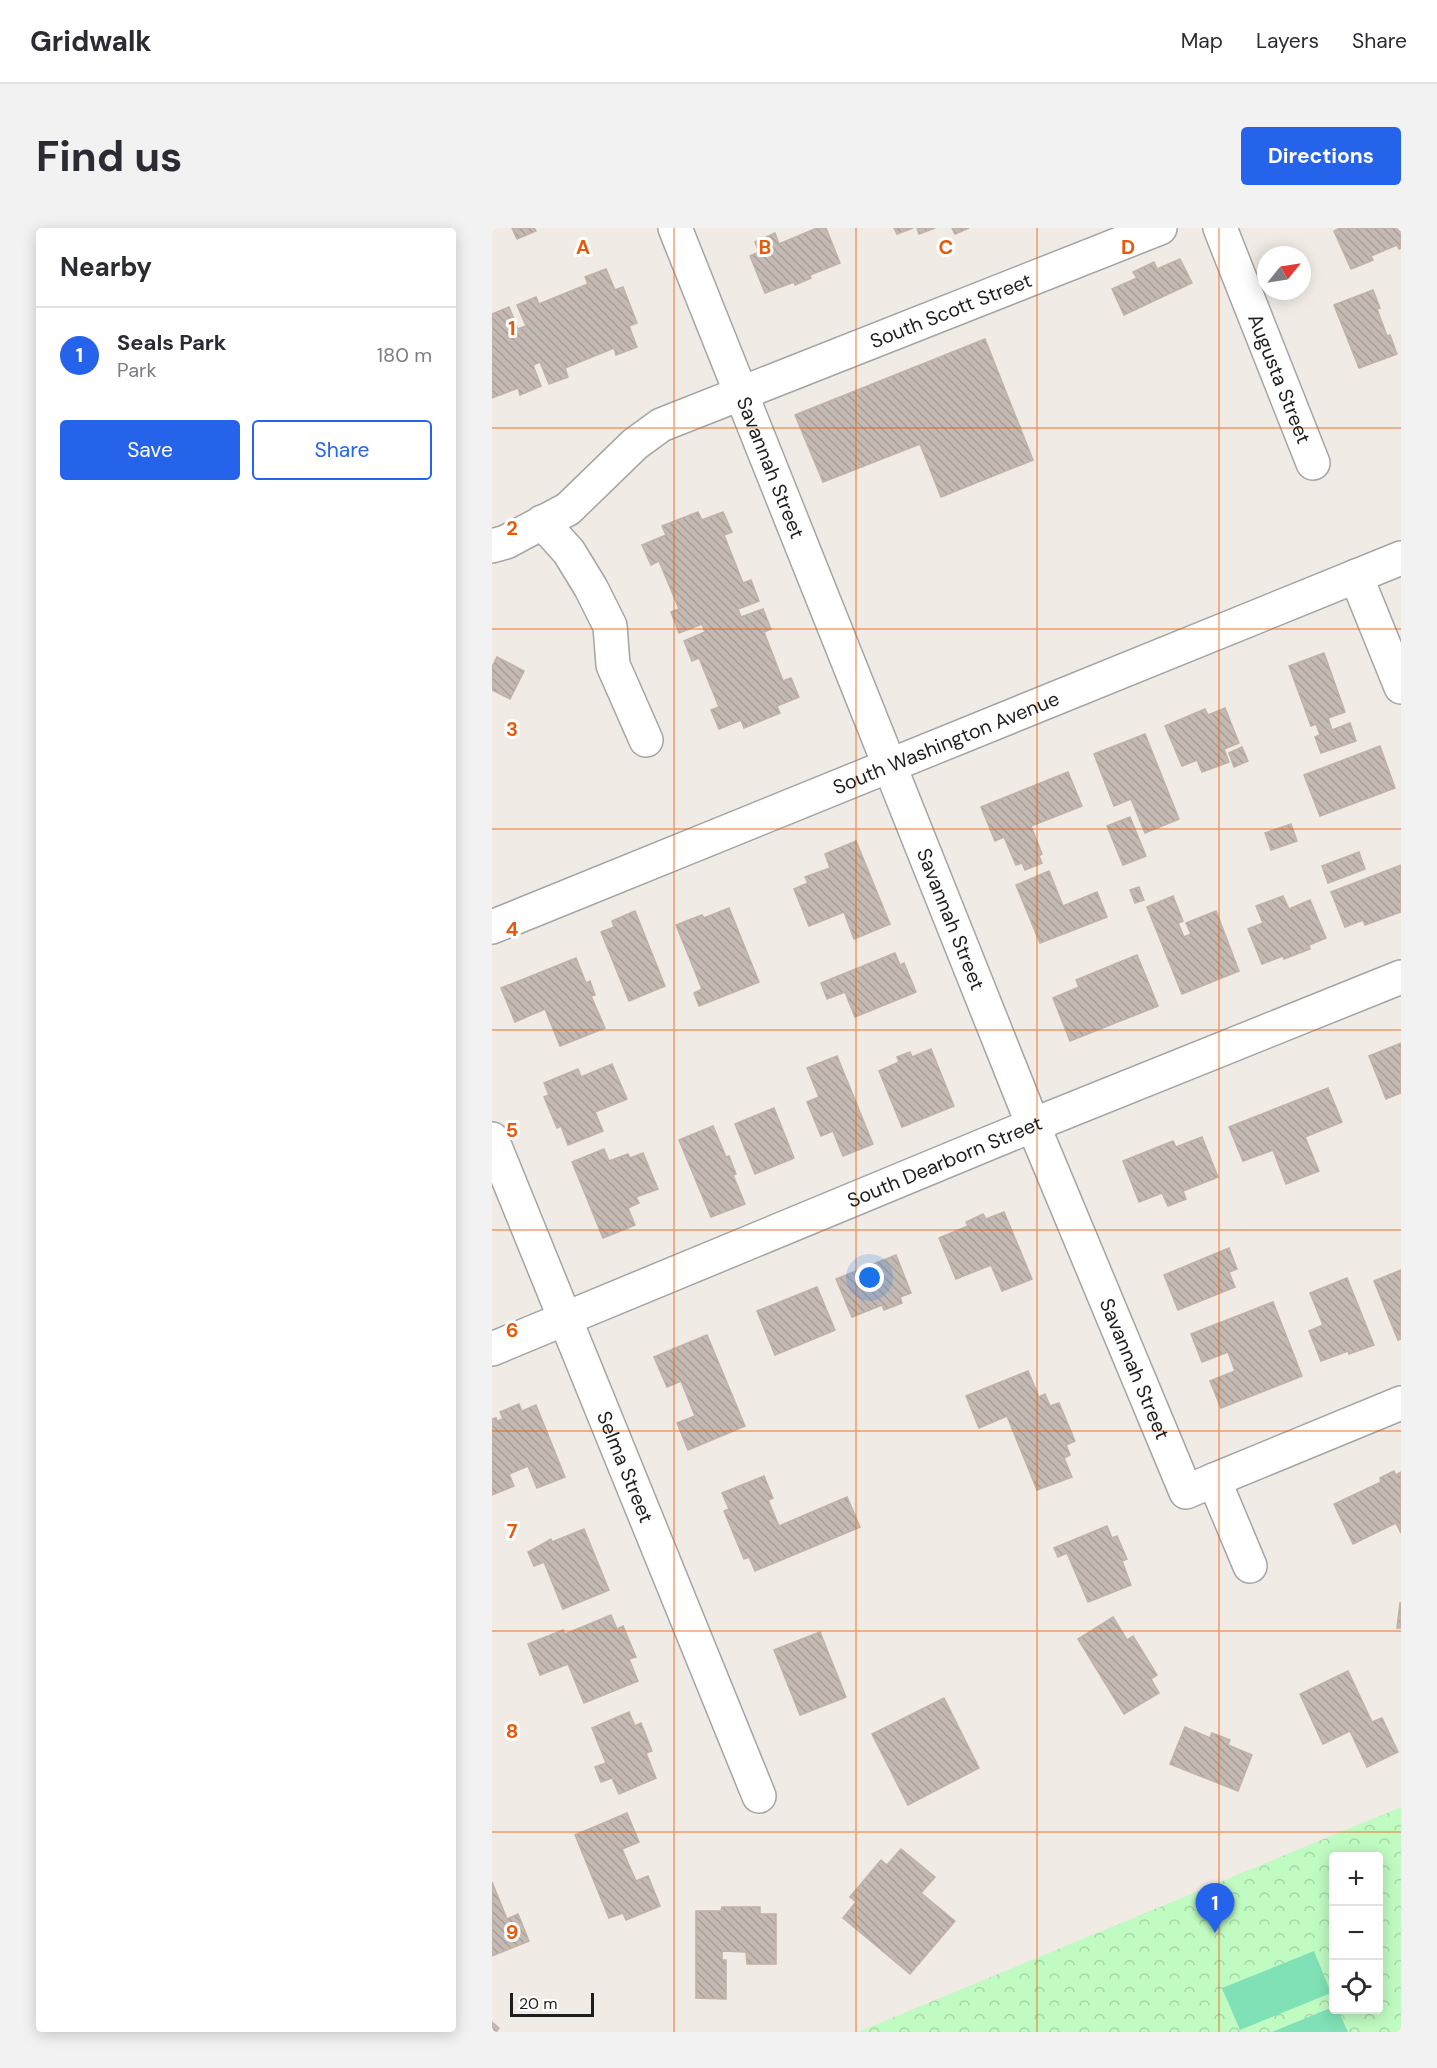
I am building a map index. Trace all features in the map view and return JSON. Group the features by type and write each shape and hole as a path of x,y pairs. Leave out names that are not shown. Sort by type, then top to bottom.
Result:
{"street":[{"name":"Savannah Street","path":"675,228 1034,1125 1186,1491 1214,1480"},
{"name":"South Scott Street","path":"492,546 506,542 568,509 635,444 661,425 1160,228"},
{"name":"Augusta Street","path":"1220,228 1313,463"},
{"path":"542,522 569,552 610,626 613,665 646,740"},
{"name":"South Washington Avenue","path":"492,927 1401,558"},
{"path":"1356,576 1401,687"},
{"name":"South Dearborn Street","path":"492,1349 1034,1125 1401,977"},
{"name":"Selma Street","path":"492,1139 759,1796"},
{"path":"1250,1566 1214,1480 1401,1403"}],"green space":[{"path":"1401,1807 1401,2032 858,2032"},
{"path":"1314,1951 1329,1988 1329,1994 1240,2030 1222,1988"},
{"path":"1329,2009 1329,2014 1340,2014 1348,2032 1272,2032"}],"building":[{"path":"512,228 534,228 536,231 517,239"},
{"path":"817,228 826,228 840,263 810,275 811,278 795,285 794,282 765,293 750,256 759,252 755,242 775,233 779,244"},
{"path":"894,228 913,228 897,234"},
{"path":"917,228 935,228 919,234"},
{"path":"952,228 969,228 955,234"},
{"path":"1340,228 1401,228 1401,248 1399,249 1397,245 1371,256 1373,260 1351,269 1334,231"},
{"path":"1180,259 1192,283 1124,315 1112,289 1137,278 1133,272 1154,262 1157,269"},
{"path":"606,269 615,290 623,287 637,323 629,326 637,347 616,355 614,348 565,368 568,377 549,384 540,362 533,365 541,386 520,395 518,388 492,398 492,314 509,307 518,329 526,326 517,305 536,297 539,304 588,284 585,277"},
{"path":"1373,290 1387,336 1390,335 1397,354 1359,368 1334,305"},
{"path":"985,339 1033,460 941,497 920,444 823,482 795,415"},
{"path":"698,512 702,520 723,512 732,532 724,535 743,583 751,580 759,601 738,609 741,617 763,609 771,629 764,632 783,681 791,678 799,697 777,706 780,713 744,728 741,720 719,729 711,710 719,707 699,658 692,661 684,641 705,632 702,624 679,633 671,612 679,609 659,561 651,565 642,545 666,535 662,526"},
{"path":"1324,653 1345,712 1328,718 1332,730 1350,723 1356,741 1321,753 1315,737 1320,735 1316,724 1311,726 1289,666"},
{"path":"497,657 524,671 510,699 492,690 492,667"},
{"path":"1225,708 1239,743 1224,749 1229,762 1202,772 1197,760 1182,766 1165,726 1205,709 1208,715"},
{"path":"1145,734 1179,819 1145,833 1131,799 1114,806 1094,754"},
{"path":"1380,746 1395,788 1320,816 1304,775"},
{"path":"1242,747 1248,761 1234,767 1229,753"},
{"path":"1068,772 1082,806 1031,826 1042,854 1039,856 1042,863 1025,870 1022,863 1016,865 1004,837 995,841 981,807"},
{"path":"1130,817 1146,856 1123,865 1107,826"},
{"path":"1291,824 1297,841 1271,850 1265,833"},
{"path":"856,841 890,924 854,939 844,912 809,926 794,889 808,883 805,877 830,868 825,854"},
{"path":"1359,852 1365,869 1328,883 1322,866"},
{"path":"1401,865 1401,912 1365,925 1363,920 1345,927 1331,892"},
{"path":"1049,871 1063,906 1097,892 1107,917 1040,943 1016,885"},
{"path":"1139,887 1144,900 1135,903 1130,890"},
{"path":"1173,896 1183,921 1178,923 1184,937 1191,934 1186,923 1216,911 1239,971 1182,994 1147,907"},
{"path":"1283,896 1289,909 1310,900 1326,938 1309,945 1310,949 1262,964 1248,929 1263,923 1256,906"},
{"path":"729,908 759,982 699,1006 694,993 702,989 676,925 702,915 704,918"},
{"path":"635,911 665,986 629,1001 601,932 614,927 612,921"},
{"path":"895,953 900,965 904,963 916,992 855,1017 845,992 827,999 821,983"},
{"path":"1137,955 1158,1006 1070,1041 1053,998 1079,987 1076,980"},
{"path":"576,958 586,983 590,981 595,995 591,996 605,1028 560,1046 545,1009 515,1022 501,988"},
{"path":"1401,1043 1401,1093 1386,1099 1369,1056"},
{"path":"931,1049 954,1106 902,1127 879,1071 899,1062 897,1057 910,1052 912,1057"},
{"path":"837,1056 873,1144 843,1156 833,1131 821,1136 807,1102 819,1097 807,1068"},
{"path":"612,1064 627,1099 595,1112 603,1131 568,1145 561,1126 557,1128 544,1097 549,1095 544,1083 578,1069 581,1077"},
{"path":"1328,1088 1342,1122 1305,1137 1319,1171 1286,1184 1273,1150 1243,1161 1229,1127"},
{"path":"774,1108 794,1158 755,1174 735,1124"},
{"path":"713,1126 726,1157 729,1156 736,1174 733,1175 745,1204 711,1217 679,1140"},
{"path":"1202,1137 1218,1177 1183,1191 1186,1199 1168,1206 1162,1193 1139,1202 1123,1161 1173,1141 1176,1147"},
{"path":"604,1149 609,1161 628,1154 630,1158 643,1153 658,1189 636,1197 639,1203 628,1208 635,1225 603,1238 572,1162"},
{"path":"1004,1212 1032,1279 1002,1291 991,1265 956,1279 939,1238 968,1226 966,1222 983,1214 986,1219"},
{"path":"1229,1248 1237,1269 1229,1272 1235,1287 1178,1310 1164,1275"},
{"path":"896,1255 911,1293 900,1297 902,1303 884,1310 882,1305 852,1317 836,1279"},
{"path":"1401,1270 1401,1339 1398,1340 1374,1281"},
{"path":"1347,1278 1374,1345 1321,1361 1309,1331 1323,1325 1310,1293"},
{"path":"817,1287 835,1330 775,1355 757,1311"},
{"path":"1273,1302 1302,1376 1221,1408 1210,1381 1235,1371 1228,1352 1202,1362 1191,1334"},
{"path":"707,1335 745,1426 688,1450 677,1423 695,1416 681,1381 667,1387 654,1357"},
{"path":"1028,1371 1039,1397 1045,1394 1050,1406 1059,1403 1075,1441 1066,1445 1070,1455 1064,1458 1072,1477 1037,1490 1007,1416 979,1428 966,1396"},
{"path":"519,1404 522,1411 536,1405 565,1477 537,1488 528,1466 509,1474 514,1486 492,1495 492,1419 496,1418 497,1421 503,1419 500,1412"},
{"path":"1394,1471 1396,1475 1401,1472 1401,1533 1396,1523 1353,1544 1334,1504 1381,1482 1380,1478"},
{"path":"764,1476 773,1498 768,1500 779,1526 847,1497 860,1527 755,1571 749,1557 744,1559 724,1511 729,1509 722,1493"},
{"path":"1107,1526 1112,1538 1117,1536 1127,1559 1122,1561 1131,1585 1088,1602 1067,1553 1058,1557 1054,1548"},
{"path":"584,1529 609,1590 563,1609 544,1562 534,1566 528,1552 551,1539 552,1542"},
{"path":"1400,1603 1401,1628 1397,1628"},
{"path":"611,1615 617,1629 623,1626 636,1657 629,1659 638,1681 584,1703 568,1664 540,1675 528,1644 563,1630 565,1634"},
{"path":"1113,1617 1127,1640 1133,1636 1157,1675 1151,1679 1159,1693 1124,1714 1078,1639"},
{"path":"820,1632 846,1697 800,1715 774,1650"},
{"path":"1348,1671 1372,1722 1382,1718 1398,1752 1367,1767 1350,1731 1323,1744 1300,1694"},
{"path":"944,1698 979,1768 908,1805 872,1734"},
{"path":"629,1712 635,1726 641,1723 652,1751 646,1753 656,1778 619,1794 612,1778 601,1782 595,1767 606,1763 592,1728"},
{"path":"1185,1727 1210,1738 1212,1733 1230,1740 1228,1745 1252,1755 1238,1791 1170,1764"},
{"path":"627,1813 639,1842 622,1849 636,1881 648,1876 660,1906 626,1920 623,1913 609,1918 575,1835"},
{"path":"901,1849 935,1877 921,1893 955,1921 910,1974 843,1918 856,1902 850,1897 881,1860 887,1865"},
{"path":"492,1882 507,1919 518,1914 529,1941 492,1956"},
{"path":"722,1907 760,1907 760,1914 776,1914 776,1964 747,1964 746,1952 722,1951 722,1960 726,1960 726,1999 696,1998 696,1911 721,1911"},
{"path":"492,2022 499,2028 496,2032 492,2032"}],"place":[{"name":"Seals Park","path":"1215,1933"}]}
